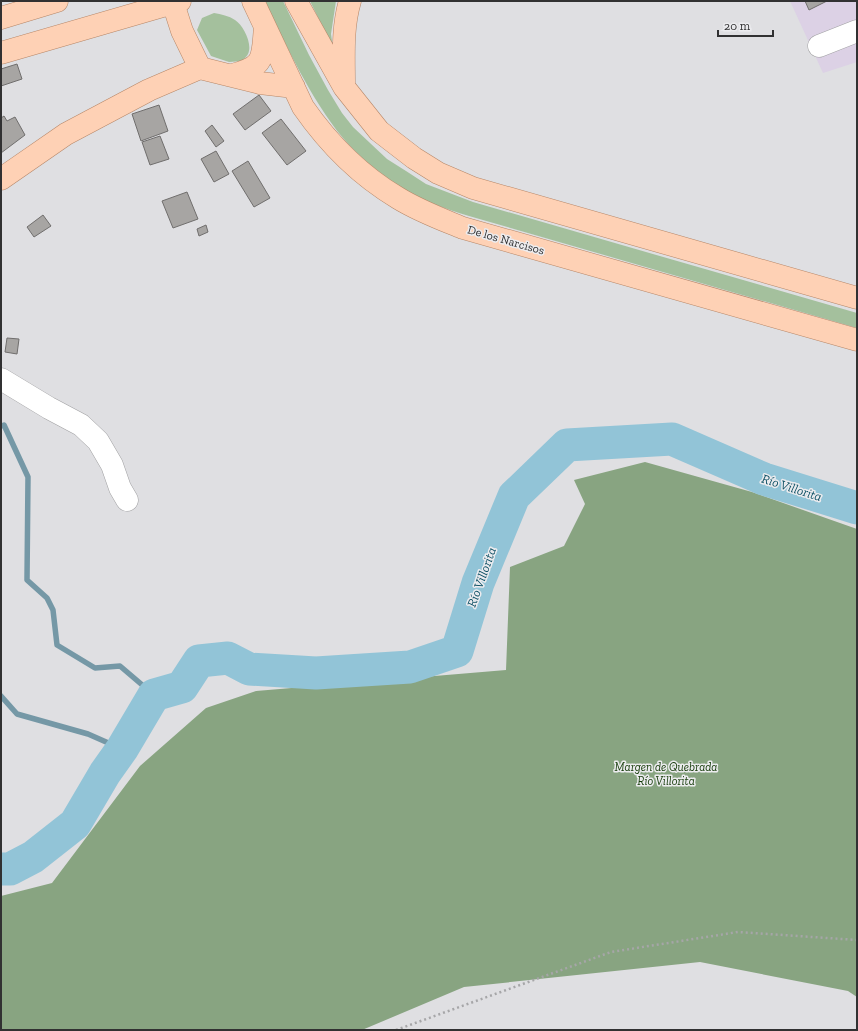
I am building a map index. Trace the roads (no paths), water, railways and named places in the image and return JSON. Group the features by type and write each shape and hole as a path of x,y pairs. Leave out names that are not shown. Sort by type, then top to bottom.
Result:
{"main road":[{"path":"1,18 57,1"},
{"name":"De los Narcisos","path":"253,1 303,107 319,129 355,167 398,198 463,228 857,340"},
{"path":"296,1 344,87 379,131 414,158 438,173 473,188 857,298"},
{"path":"344,87 344,41 347,11 350,1"},
{"path":"1,53 176,2 182,31 200,68"},
{"path":"232,75 248,71 262,56 265,27"},
{"path":"1,179 66,134 149,90 200,68 260,83 294,87"}],"street":[{"path":"818,46 857,31"},
{"path":"1,379 80,425 98,441 112,465 120,488 127,500"}],"waterway":[{"path":"1,426 4,425 28,477 27,580 47,598 53,610 57,645 95,668 120,666 154,695"},
{"name":"Río Villorita","path":"1,869 10,869 33,857 75,824 154,695 182,687 199,661 228,658 249,669 316,673 410,667 457,651 478,583 514,496 567,445 672,439 764,479 857,508"},
{"path":"1,696 17,714 88,734 122,749"}],"park label":[{"name":"Margen de Quebrada Río Villorita","path":"666,774"}]}
